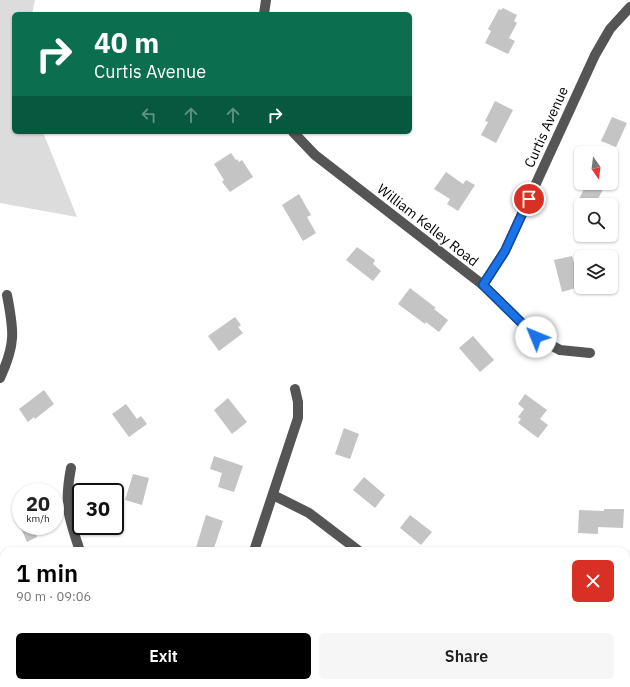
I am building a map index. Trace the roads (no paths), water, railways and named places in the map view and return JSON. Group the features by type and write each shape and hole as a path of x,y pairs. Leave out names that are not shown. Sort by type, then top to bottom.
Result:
{"street":[{"path":"264,12 266,0"},
{"name":"Curtis Avenue","path":"483,285 505,251 595,55 610,29 630,7"},
{"name":"William Kelley Road","path":"295,134 315,154 483,285 536,337 550,346 560,350 590,353"},
{"path":"0,378 11,351 14,329 7,295"},
{"path":"255,547 296,429 299,408 295,389"},
{"path":"71,468 66,494 67,504 79,547"},
{"path":"273,495 309,513 354,547"}]}
